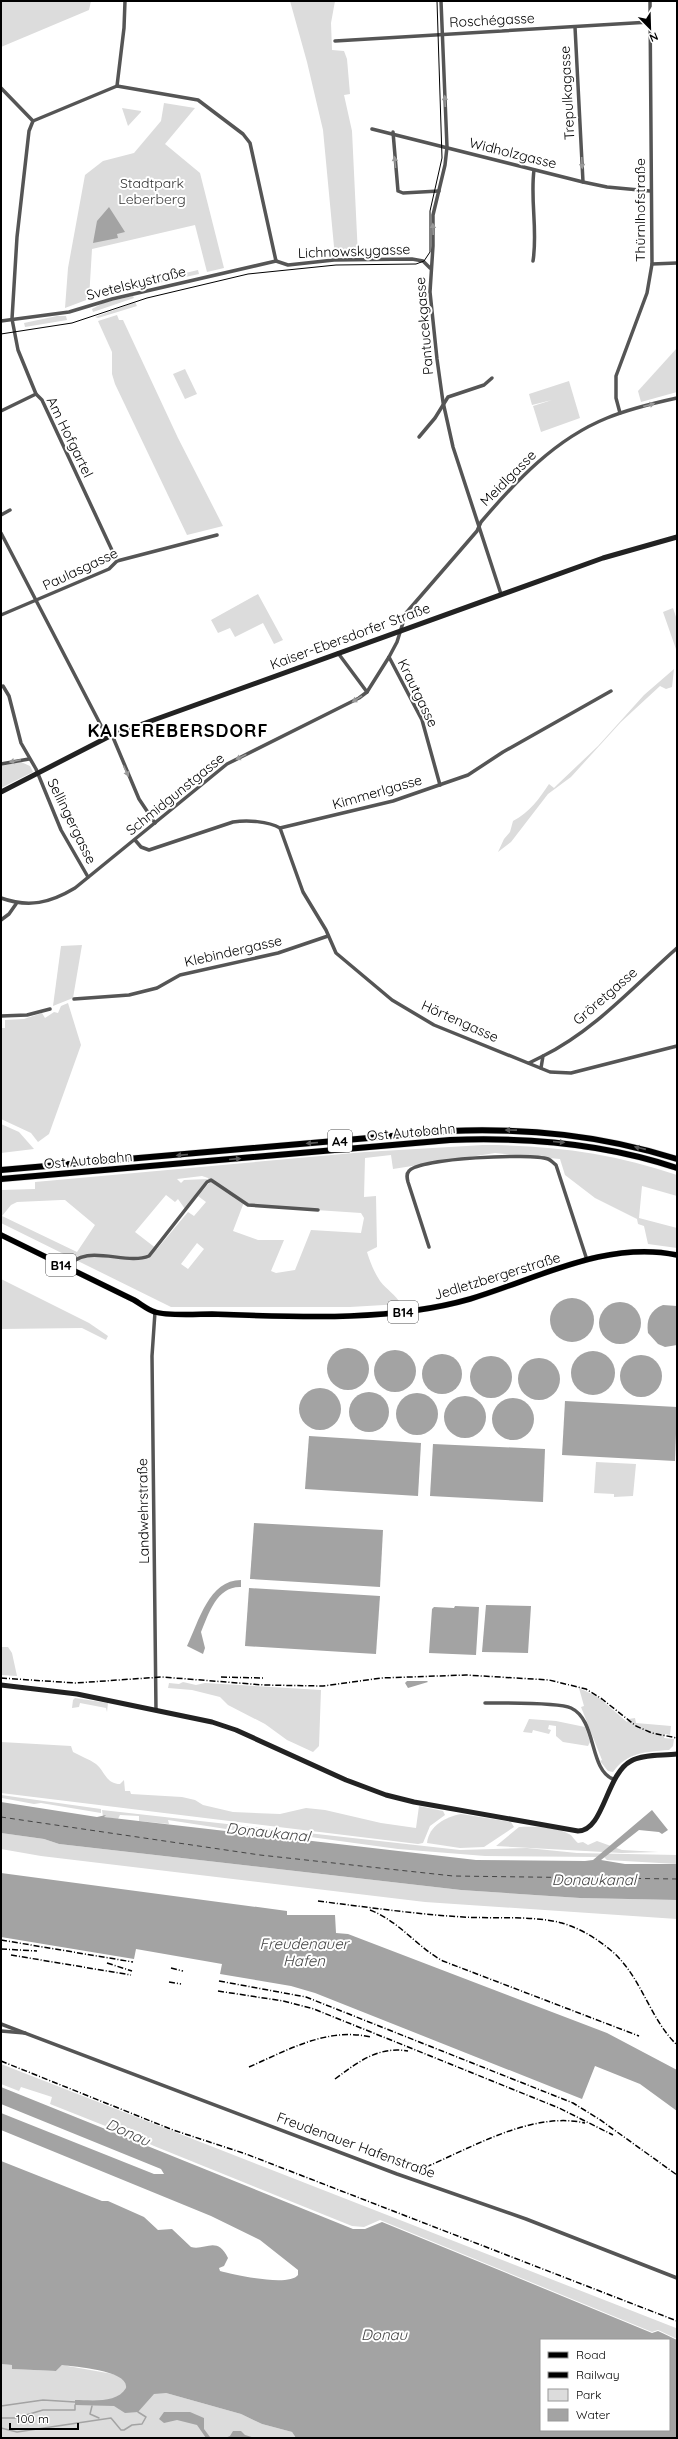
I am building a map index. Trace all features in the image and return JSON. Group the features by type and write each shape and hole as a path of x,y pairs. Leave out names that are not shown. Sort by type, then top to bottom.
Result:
{"highway":[{"name":"Ost Autobahn","path":"1,1170 449,1131 491,1130 567,1134 608,1140 677,1159"},
{"name":"Ost Autobahn","path":"1,1179 450,1140 491,1139 564,1142 613,1151 677,1168"}],"main road":[{"name":"B14","path":"1,1235 67,1269 134,1300 155,1312"},
{"name":"Jedletzbergerstraße","path":"155,1312 345,1315 410,1312 472,1298 603,1255 639,1250 677,1255"}],"street":[{"path":"117,86 124,28 125,1"},
{"name":"Pantucekgasse","path":"441,1 447,147 446,161 432,216 433,246 430,268 433,324 443,402 453,447 501,594"},
{"name":"Thürnlhofstraße","path":"620,413 616,393 616,376 647,293 652,264 650,191 650,1"},
{"name":"Roschégasse","path":"335,40 650,22"},
{"name":"Trepulkagasse","path":"575,27 583,182"},
{"path":"1,88 33,121 117,86 198,100 247,138 252,151 276,261"},
{"name":"Am Hofgartel","path":"33,121 29,131 17,237 12,319 18,350 36,394 42,400 116,561"},
{"name":"Widholzgasse","path":"372,128 393,132 583,182 607,187 650,191"},
{"path":"393,132 399,191 439,191"},
{"path":"533,261 535,249 532,183 534,170"},
{"name":"Lichnowskygasse","path":"276,261 288,265 338,260 412,259 423,261 430,268"},
{"name":"Svetelskystraße","path":"1,321 69,312 112,299 276,261"},
{"path":"652,264 677,263"},
{"path":"419,437 435,418 443,402 448,397 484,385 492,378"},
{"path":"1,411 36,394"},
{"name":"Meidlgasse","path":"400,631 406,613 474,534 481,522 506,493 546,455 594,424 620,413 677,398"},
{"path":"1,515 10,510"},
{"path":"1,533 109,736 139,799 155,822"},
{"name":"Paulasgasse","path":"1,615 38,601 109,569 116,561 218,535"},
{"name":"Kaiser-Ebersdorfer Straße","path":"1,792 109,736 603,558 677,537"},
{"name":"Schmidgunstgasse","path":"1,898 16,904 47,902 75,888 227,764 341,708 367,692 389,657 397,642 400,631"},
{"path":"338,653 367,692"},
{"name":"Krautgasse","path":"389,657 422,720 440,784"},
{"path":"4,686 9,696 21,743 37,774"},
{"name":"Kimmerlgasse","path":"135,840 141,848 149,850 233,822 242,821 274,825 280,828 393,801 468,775 503,752 611,691"},
{"path":"1,764 29,759"},
{"name":"Sellingergasse","path":"37,774 61,830 88,877"},
{"name":"Hörtengasse","path":"280,828 303,892 336,953 344,962 392,1000 434,1025 550,1072 571,1073 677,1046"},
{"path":"1,920 9,914 16,904"},
{"name":"Klebindergasse","path":"74,999 129,995 150,990 169,983 180,974 278,953 328,936"},
{"name":"Gröretgasse","path":"529,1063 557,1050 614,1006 677,948"},
{"path":"1,1016 27,1015 50,1009"},
{"path":"541,1068 543,1056"},
{"path":"429,1247 408,1182 407,1174 409,1170 421,1165 467,1159 510,1156 538,1158 549,1160 556,1165 588,1260"},
{"path":"67,1269 73,1261 84,1256 134,1260 149,1256 207,1182 211,1180 248,1205 318,1210"},
{"name":"Landwehrstraße","path":"155,1312 152,1356 156,1710"},
{"path":"1,1685 49,1689 156,1710 236,1730 346,1780 386,1795 414,1802 578,1831 588,1830 594,1824 613,1779 625,1765 636,1758 677,1754"},
{"path":"485,1703 565,1707 578,1712 586,1726 602,1771 613,1779"},
{"name":"Freudenauer Hafenstraße","path":"1,2024 397,2174 526,2219 677,2278"},
{"name":"Freudenauer Hafenstraße","path":"1,2031 27,2033"}],"green space":[{"path":"1,1 91,1 89,10 1,47"},
{"path":"290,1 335,1 331,23 332,50 344,51 347,59 350,94 344,95 352,131 358,256 335,257 323,130 307,62"},
{"name":"Stadtpark Leberberg","path":"164,103 195,108 165,144 200,173 224,268 207,272 195,225 92,249 89,299 65,308 68,268 85,175 103,161 134,153 161,121"},
{"path":"122,108 141,111 141,112 128,126"},
{"path":"198,270 199,274 149,285 148,282"},
{"path":"133,296 134,298 93,312 92,309 103,303"},
{"path":"135,302 137,306 98,318 95,317"},
{"path":"117,315 119,320 123,320 178,438 223,526 187,535 115,384 112,374 112,352 98,321"},
{"path":"57,316 66,316 67,320 25,327 24,323"},
{"path":"677,348 677,392 641,402 638,391"},
{"path":"185,369 197,394 185,399 173,374"},
{"path":"569,381 580,418 541,432 533,406 552,400 532,405 529,394"},
{"path":"258,594 283,640 274,644 263,623 235,637 230,628 218,633 211,620"},
{"path":"673,608 677,620 677,652 663,612"},
{"path":"674,669 672,687 666,689 660,686 621,722 571,777 548,794 511,842 498,852 504,839 510,832 513,821 538,800 549,784 554,788 598,746 644,695"},
{"path":"21,762 30,766 33,772 1,788 1,766"},
{"path":"82,945 73,998 53,1006 61,946"},
{"path":"68,1003 81,1045 49,1134 38,1142 31,1133 1,1119 1,1028 5,1028 5,1020 24,1019 42,1013 45,1018 54,1012 58,1013 61,1006"},
{"path":"1,1124 19,1132 34,1149 1,1153"},
{"path":"483,1145 508,1145 581,1152 653,1167 677,1175 677,1196 642,1186 639,1218 677,1228 677,1248 648,1244 644,1226 638,1224 637,1219 595,1198 565,1175 560,1159 495,1153 393,1169 391,1155 365,1158 364,1197 376,1196 377,1247 367,1252 372,1267 380,1281 401,1304 350,1307 171,1307 1,1223 1,1190 35,1189 35,1182 365,1152","holes":["202,1176 208,1178 210,1182 198,1196 206,1202 194,1216 188,1212 157,1249 135,1232 166,1195 175,1202 178,1199 185,1209 208,1179 184,1180 181,1183 177,1179","65,1200 95,1225 77,1252 2,1216 11,1205 17,1202","244,1202 256,1206 361,1213 364,1218 361,1233 311,1230 295,1270 276,1273 271,1271 284,1240 258,1240 233,1231","197,1243 204,1249 188,1269 181,1264"]},
{"path":"1,1279 89,1323 108,1336 106,1340 82,1328 1,1329"},
{"path":"596,1462 636,1464 633,1496 614,1497 614,1494 594,1493"},
{"path":"1,1647 8,1647 12,1653 17,1676 1,1675"},
{"path":"183,1682 196,1685 205,1683 321,1690 319,1746 313,1752 287,1740 265,1724 228,1705 220,1697 192,1690 168,1688 169,1683 179,1684"},
{"path":"579,1688 598,1697 627,1722 629,1719 635,1718 636,1723 671,1726 670,1735 665,1734 664,1738 674,1739 673,1746 669,1750 638,1754 624,1760 613,1772 608,1771 600,1761 602,1760 581,1707 584,1706"},
{"path":"75,1698 108,1703 107,1712 106,1708 80,1703 79,1707 72,1708 73,1700"},
{"path":"529,1719 556,1721 585,1727 590,1742 588,1746 563,1742 556,1736 556,1726 549,1725 548,1729 551,1730 549,1734 533,1730 532,1733 523,1732"},
{"path":"1,1742 71,1746 73,1752 96,1764 111,1782 120,1784 124,1780 125,1791 130,1791 131,1794 182,1797 195,1800 203,1805 233,1812 280,1814 306,1808 325,1810 381,1823 416,1828 419,1806 443,1811 445,1815 430,1826 423,1843 418,1844 1,1793"},
{"path":"1,1795 101,1809 101,1813 41,1803 34,1804 2,1798"},
{"path":"102,1810 460,1850 527,1848 577,1853 677,1855 677,1864 607,1860 604,1857 485,1856 398,1849 296,1835 239,1831 168,1820 169,1824 139,1821 139,1816 120,1815 118,1819 103,1817"},
{"path":"461,1814 511,1822 514,1827 484,1847 460,1848 427,1843 431,1831 439,1823 450,1817"},
{"path":"519,1827 552,1828 570,1835 578,1843 583,1842 588,1845 597,1841 622,1850 659,1852 622,1853 496,1846"},
{"path":"1,1833 44,1839 59,1844 461,1890 580,1898 677,1900 677,1919 425,1902 41,1856 1,1849"},
{"path":"1,2064 676,2328 677,2339 658,2330 652,2332 380,2220 364,2227 352,2226 154,2146 139,2139 142,2133 116,2124 113,2129 50,2104 52,2097 21,2087 19,2091 1,2084"},
{"path":"1,2364 12,2365 12,2369 56,2371 62,2365 113,2374 166,2393 241,2414 262,2424 292,2432 296,2438 1,2438"}],"water":[{"path":"109,207 125,232 117,234 118,238 93,243 97,221"},
{"path":"572,1298 584,1302 590,1308 594,1320 590,1332 584,1338 572,1342 560,1338 554,1332 550,1320 554,1308 560,1302"},
{"path":"616,1302 624,1302 632,1305 638,1311 641,1323 638,1335 632,1341 624,1344 616,1344 608,1341 602,1335 599,1327 599,1319 602,1311 608,1305"},
{"path":"663,1305 677,1306 677,1345 665,1347 658,1344 648,1333 648,1320 650,1316 655,1310"},
{"path":"348,1348 363,1354 369,1369 363,1384 348,1390 333,1384 327,1369 333,1354"},
{"path":"391,1350 399,1350 407,1353 413,1359 416,1371 413,1383 407,1389 399,1392 391,1392 383,1389 377,1383 374,1375 374,1367 377,1359 383,1353"},
{"path":"593,1351 605,1355 611,1361 615,1373 611,1385 605,1391 593,1395 581,1391 575,1385 571,1373 575,1361 581,1355"},
{"path":"446,1354 453,1357 459,1363 462,1374 461,1382 453,1391 446,1394 438,1394 431,1391 423,1382 422,1370 425,1363 434,1355"},
{"path":"637,1355 645,1355 656,1361 662,1372 662,1380 656,1391 645,1397 637,1397 626,1391 620,1380 620,1372 626,1361"},
{"path":"487,1356 495,1356 506,1362 512,1373 512,1381 506,1392 495,1398 487,1398 476,1392 470,1381 470,1373 476,1362"},
{"path":"535,1358 543,1358 551,1361 557,1367 560,1379 557,1391 551,1397 543,1400 535,1400 527,1397 521,1391 518,1383 518,1375 521,1367 527,1361"},
{"path":"316,1388 324,1388 332,1391 338,1397 341,1409 338,1421 332,1427 324,1430 316,1430 308,1427 302,1421 299,1413 299,1405 302,1397 308,1391"},
{"path":"373,1392 380,1395 386,1401 389,1412 388,1420 380,1429 373,1432 365,1432 358,1429 350,1420 349,1408 352,1401 361,1393"},
{"path":"417,1393 432,1399 438,1414 432,1429 417,1435 402,1429 396,1414 402,1399"},
{"path":"461,1396 469,1396 477,1399 483,1405 486,1417 483,1429 477,1435 469,1438 461,1438 453,1435 447,1429 444,1421 444,1413 447,1405 453,1399"},
{"path":"509,1398 517,1398 525,1401 531,1407 534,1419 531,1431 525,1437 517,1440 509,1440 501,1437 495,1431 492,1423 492,1415 495,1407 501,1401"},
{"path":"565,1401 677,1407 675,1461 562,1455"},
{"path":"309,1436 421,1443 418,1496 305,1489"},
{"path":"433,1444 545,1449 543,1502 430,1496"},
{"path":"254,1523 383,1530 380,1587 250,1579"},
{"path":"241,1580 241,1587 226,1591 215,1602 211,1609 201,1632 205,1648 203,1654 187,1646 206,1604 213,1594 230,1582"},
{"path":"249,1588 380,1596 376,1654 245,1646"},
{"path":"486,1605 531,1606 528,1653 482,1652"},
{"path":"455,1606 479,1607 476,1655 429,1653 432,1609 434,1607 454,1608"},
{"path":"407,1681 428,1682 408,1688 405,1683"},
{"name":"Donaukanal","path":"1,1802 97,1817 106,1815 104,1817 476,1860 593,1860 652,1810 668,1830 662,1834 659,1832 639,1830 601,1860 625,1864 677,1864 677,1900 580,1898 461,1890 59,1844 44,1839 1,1833"},
{"name":"Freudenauer Hafen","path":"1,1873 287,1911 287,1915 335,1915 336,1933 348,1934 607,2033 677,2070 677,2111 640,2084 595,2066 582,2099 315,1993 291,1986 220,1974 222,1964 136,1949 134,1959 1,1937"},
{"name":"Donau","path":"1,2087 353,2229 365,2229 382,2222 652,2333 658,2331 677,2340 677,2438 296,2438 292,2432 262,2424 241,2414 166,2393 154,2394 138,2412 125,2413 114,2406 75,2405 75,2400 103,2400 116,2397 126,2388 125,2382 119,2377 110,2373 89,2368 62,2365 56,2371 12,2369 12,2365 1,2364 1,2161 102,2201 108,2201 144,2217 158,2230 172,2229 191,2247 196,2248 215,2245 220,2247 228,2258 224,2266 219,2268 220,2271 273,2280 284,2280 298,2275 298,2270 260,2240 211,2216 1,2130 1,2113 154,2174 164,2174 161,2169 1,2104"},
{"path":"164,2412 190,2412 204,2418 204,2429 210,2437 216,2438 206,2438 197,2425 177,2420 164,2423 159,2419"},
{"path":"233,2431 241,2431 245,2435 255,2438 225,2438 230,2436"}],"waterway":[{"path":"1,2406 43,2400 75,2402"},
{"path":"1,2418 16,2418 43,2410 75,2410 75,2405"},
{"path":"92,2406 90,2414 99,2418"},
{"path":"1,2428 17,2432 111,2418 121,2430 124,2430 132,2425 142,2424 146,2417 138,2412"}],"ferry route":[{"path":"1,1817 260,1855 453,1876 677,1879"}],"tram line":[{"path":"1,334 72,323 147,298 248,274 336,265 416,264 424,261 430,252 430,211 442,158 437,1"}],"railway":[{"path":"1,1678 75,1683 162,1677 264,1685 323,1686 381,1678 466,1675 549,1680 586,1689 602,1699 636,1726 652,1733 677,1738"},
{"path":"221,1677 265,1678"},
{"path":"318,1901 445,1916 538,1919 569,1925 596,1939 624,1963 660,2023 677,2045"},
{"path":"370,1910 399,1927 425,1949 443,1961 639,2036"},
{"path":"1,1940 133,1962"},
{"path":"1,1949 37,1951"},
{"path":"11,1955 131,1975"},
{"path":"107,1963 132,1971"},
{"path":"171,1968 183,1971"},
{"path":"219,1981 306,1997 573,2103 599,2119 677,2175"},
{"path":"169,1982 181,1984"},
{"path":"218,1991 283,2001 314,2009 559,2108 613,2135"},
{"path":"249,2067 293,2047 323,2038 339,2035 371,2037"},
{"path":"335,2079 360,2061 378,2053 397,2050 408,2051"},
{"path":"1,2061 173,2130 246,2154 677,2321"},
{"path":"426,2167 483,2141 524,2126 545,2122 565,2121 585,2123"}],"district":[{"name":"KAISEREBERSDORF","path":"178,730"}]}
